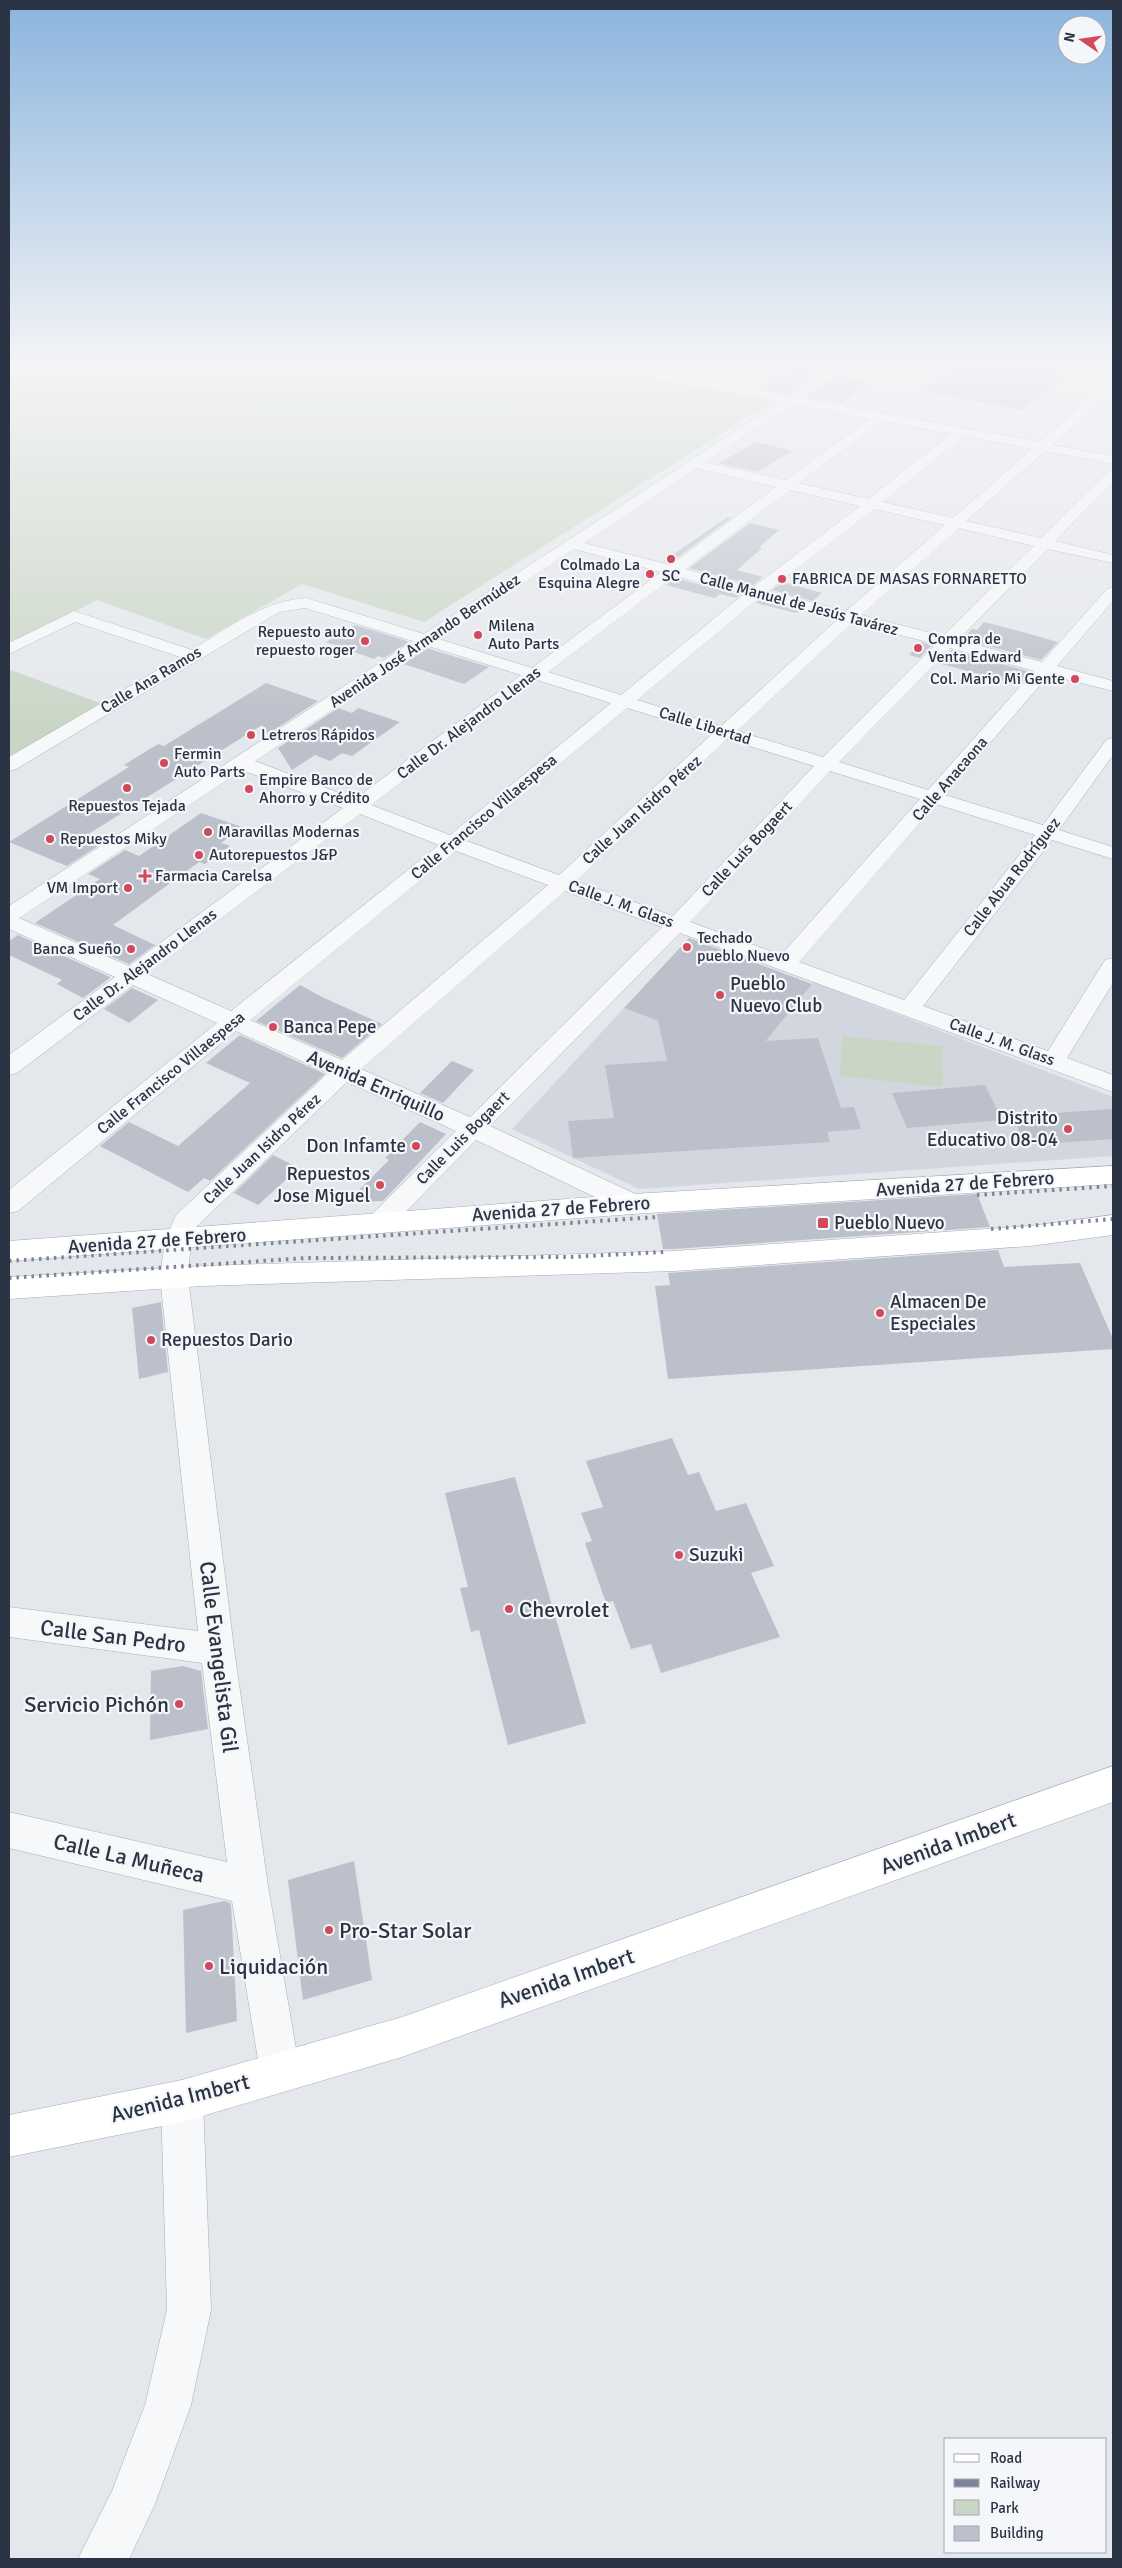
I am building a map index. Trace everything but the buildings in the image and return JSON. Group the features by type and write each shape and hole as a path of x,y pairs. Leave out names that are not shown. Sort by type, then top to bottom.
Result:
{"main road":[{"name":"Avenida 27 de Febrero","path":"9,1251 178,1240 380,1222 633,1204 1113,1175"},
{"name":"Avenida 27 de Febrero","path":"9,1291 174,1277 674,1261 1030,1236 1113,1226"},
{"name":"Avenida Imbert","path":"9,2136 182,2101 402,2037 1113,1784"}],"street":[{"name":"Avenida José Armando Bermúdez","path":"9,915 242,763 424,640 660,487"},
{"name":"Calle Dr. Alejandro Llenas","path":"9,1067 785,487"},
{"path":"795,487 1113,559"},
{"name":"Calle Francisco Villaespesa","path":"9,1204 453,843 623,700 756,592 892,487"},
{"name":"Calle Juan Isidro Pérez","path":"178,1240 185,1222 344,1071 562,883 727,733 849,617 997,487"},
{"name":"Calle Luis Bogaert","path":"380,1222 676,924 828,763 1100,487"},
{"name":"Calle Manuel de Jesús Tavárez","path":"572,544 1113,686"},
{"name":"Calle Anacaona","path":"785,964 934,798 1113,592"},
{"name":"Calle Libertad","path":"297,603 315,605 1113,853"},
{"name":"Calle Ana Ramos","path":"9,765 192,654 273,609 297,603"},
{"path":"9,649 74,616 192,654"},
{"name":"Calle Abua Rodríguez","path":"909,1009 1047,833 1113,743"},
{"name":"Calle J. M. Glass","path":"242,763 562,883 1054,1060 1113,1084"},
{"name":"Avenida Enriquillo","path":"9,921 472,1128 633,1204"},
{"path":"1054,1060 1113,965"},
{"name":"Calle Evangelista Gil","path":"178,1240 174,1277 218,1649 249,1886 280,2072"},
{"name":"Calle San Pedro","path":"9,1622 218,1649"},
{"name":"Calle La Muñeca","path":"9,1830 249,1886"},
{"path":"103,2559 131,2504 168,2405 189,2310 182,2101"}],"shaded area":[{"path":"813,982 1113,1097 1113,1156 639,1189 512,1129 624,1008 753,1058"}],"green space":[{"path":"9,487 637,487 424,622 302,584 206,639 97,600 9,645"},
{"path":"11,670 102,704 9,757 9,672"},
{"path":"842,1036 942,1046 943,1087 840,1076"}],"railway":[{"path":"977,1195 1113,1186"},
{"path":"9,1261 657,1217"},
{"path":"991,1229 1113,1219"},
{"path":"9,1278 306,1258 570,1257 664,1252"}],"place":[{"name":"SC","path":"671,559"},
{"name":"Colmado La Esquina Alegre","path":"650,574"},
{"name":"FABRICA DE MASAS FORNARETTO","path":"782,579"},
{"name":"Milena Auto Parts","path":"478,635"},
{"name":"Repuesto auto repuesto roger","path":"365,641"},
{"name":"Compra de Venta Edward","path":"918,648"},
{"name":"Col. Mario Mi Gente","path":"1075,679"},
{"name":"Letreros Rápidos","path":"251,735"},
{"name":"Fermin Auto Parts","path":"164,763"},
{"name":"Repuestos Tejada","path":"127,788"},
{"name":"Empire Banco de Ahorro y Crédito","path":"249,789"},
{"name":"Maravillas Modernas","path":"208,832"},
{"name":"Repuestos Miky","path":"50,839"},
{"name":"Autorepuestos J&P","path":"199,855"},
{"name":"Farmacia Carelsa","path":"145,876"},
{"name":"VM Import","path":"128,888"},
{"name":"Techado pueblo Nuevo","path":"687,947"},
{"name":"Banca Sueño","path":"131,949"},
{"name":"Pueblo Nuevo Club","path":"720,995"},
{"name":"Banca Pepe","path":"273,1027"},
{"name":"Distrito Educativo 08-04","path":"1068,1129"},
{"name":"Don Infamte","path":"416,1146"},
{"name":"Repuestos Jose Miguel","path":"380,1185"},
{"name":"Pueblo Nuevo","path":"823,1223"},
{"name":"Almacen De Especiales","path":"880,1313"},
{"name":"Repuestos Dario","path":"151,1340"},
{"name":"Suzuki","path":"679,1555"},
{"name":"Chevrolet","path":"509,1609"},
{"name":"Servicio Pichón","path":"179,1704"},
{"name":"Pro-Star Solar","path":"329,1930"},
{"name":"Liquidación","path":"209,1966"}]}
